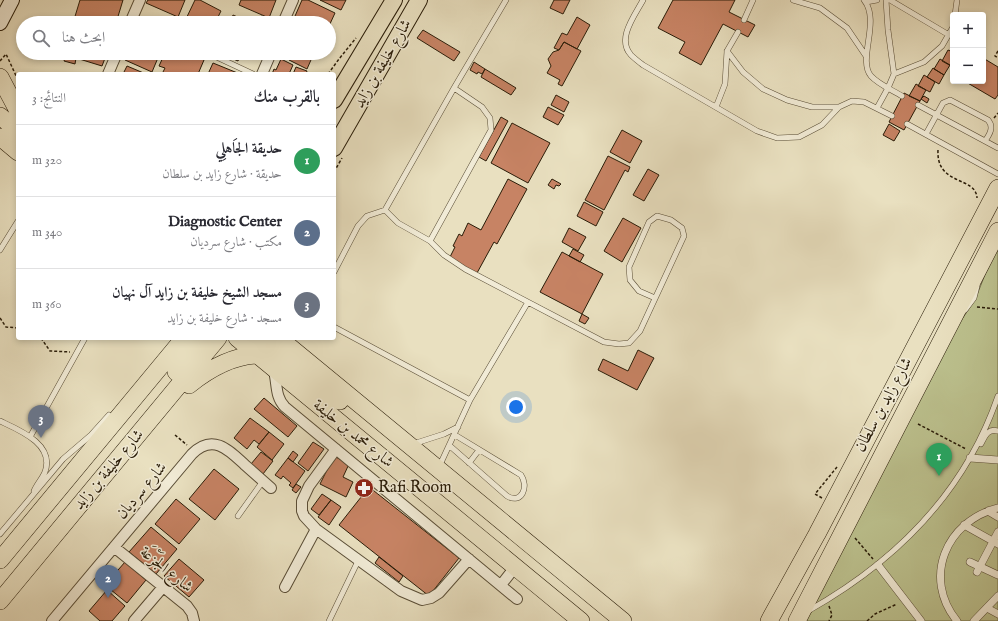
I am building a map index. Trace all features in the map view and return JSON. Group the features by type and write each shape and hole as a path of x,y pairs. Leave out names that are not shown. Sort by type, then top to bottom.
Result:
{"highway":[{"path":"0,77 16,107"},
{"path":"0,101 16,114"},
{"path":"0,116 16,128"},
{"path":"0,137 16,150"},
{"name":"شارع زايد بن سلطان","path":"769,621 998,188"},
{"name":"شارع زايد بن سلطان","path":"798,618 998,231"},
{"name":"شارع خليفة بن زايد","path":"0,558 181,340"},
{"path":"137,436 147,410 200,340"},
{"name":"شارع خليفة بن زايد","path":"0,601 216,340"},
{"name":"شارع محمد بن خليفة","path":"239,340 581,621"},
{"path":"260,340 330,396 345,403 361,407"},
{"name":"شارع محمد بن خليفة","path":"281,340 622,621"},
{"path":"290,340 300,356"},
{"path":"166,402 212,368 240,357 257,355"},
{"path":"777,621 782,598"}],"main road":[{"path":"0,23 12,0"},
{"name":"شارع خليفة بن زايد","path":"336,97 394,0"},
{"name":"شارع خليفة بن زايد","path":"336,145 420,0"}],"street":[{"path":"133,16 140,0"},
{"path":"286,16 293,0"},
{"path":"109,72 114,60"},
{"path":"263,72 268,60"},
{"path":"273,368 276,379 277,394 282,404 517,599"},
{"path":"196,451 208,445 217,445 222,447 231,452 271,488"},
{"path":"336,449 308,486 302,500 302,511 304,516 316,529 401,591 422,600 431,598 439,593 469,559"},
{"name":"شارع سرديان","path":"52,621 196,451"},
{"path":"971,455 998,460"},
{"path":"957,621 952,615 942,593 940,579 941,563 951,538 979,515 998,508"},
{"path":"988,511 998,517"},
{"path":"964,526 996,543"},
{"path":"285,587 316,529"},
{"path":"979,569 996,543 998,532"},
{"name":"شارع الجَزْعَة","path":"114,547 190,609 194,621"},
{"path":"970,562 979,569 998,575"},
{"path":"878,565 921,621"},
{"path":"501,585 516,567"},
{"path":"134,621 163,587"},
{"path":"974,621 998,596"},
{"path":"987,608 998,614"}],"lane":[{"path":"336,268 358,226 367,216 385,210 506,0"},
{"path":"643,0 627,30 625,43 630,54 643,65 757,131 777,138 799,137 822,125 839,107 852,101 864,102 892,116"},
{"path":"744,20 753,0"},
{"path":"793,0 820,8 847,28 866,56"},
{"path":"877,0 865,1 871,24 866,56 867,70 871,76 902,96"},
{"path":"877,108 894,74 886,0"},
{"path":"890,0 948,35"},
{"path":"955,12 957,0"},
{"path":"716,107 724,84 726,51 738,32"},
{"path":"894,74 924,62 942,46 950,32"},
{"path":"726,51 743,72 763,89 787,100 812,107 839,107"},
{"path":"223,60 249,72"},
{"path":"430,241 492,130 490,118 482,107 454,88"},
{"path":"926,134 942,103 950,100 985,117 990,122 990,133 985,141"},
{"path":"918,104 998,148"},
{"path":"907,124 998,174"},
{"path":"385,210 398,224 430,241 444,256 464,269 604,342 619,344 630,343 640,331 684,236 682,228 671,220 657,216 649,222 629,267 630,280 639,291 655,298"},
{"path":"0,250 16,224"},
{"path":"952,320 969,306 976,292 977,272"},
{"path":"438,469 450,446 470,400 528,302"},
{"path":"336,328 470,400"},
{"path":"30,437 84,340"},
{"path":"125,398 145,385"},
{"path":"798,618 852,585 878,565 912,534 943,498 971,455 998,400"},
{"path":"0,534 64,459 95,432 114,409"},
{"path":"0,421 30,437 42,449 46,458 46,468 32,496"},
{"path":"408,446 444,434 458,427"},
{"path":"971,455 978,448 988,432 993,430 998,431"},
{"path":"450,446 511,498 516,499 523,493 524,481 521,475 454,435"},
{"path":"469,463 479,450"},
{"path":"238,516 263,481"},
{"path":"329,621 358,561"}],"path":[{"path":"998,51 995,56 998,58"},
{"path":"0,61 6,54 16,76"},
{"path":"942,143 938,151 942,168 955,180 967,184 975,189 978,196 977,202"},
{"path":"969,306 998,309"},
{"path":"0,318 6,327 16,328"},
{"path":"42,340 50,351 78,352"},
{"path":"918,424 971,455"},
{"path":"175,435 196,451"},
{"path":"832,504 815,494 840,463"},
{"path":"846,527 878,565"},
{"path":"867,621 875,614 903,599"},
{"path":"826,601 832,615 829,621"}],"green space":[{"path":"998,248 998,621 806,621 958,325 975,300 986,272"}],"building":[{"path":"80,0 123,0 118,16 75,16"},
{"path":"148,0 185,0 178,16 146,3"},
{"path":"195,0 200,0 221,11 218,16 187,16"},
{"path":"241,0 276,0 270,16 264,16 239,5"},
{"path":"302,0 308,0 335,13 334,16 295,16"},
{"path":"320,0 346,0 341,10"},
{"path":"554,0 570,0 563,14 550,8"},
{"path":"673,0 735,0 729,12 755,25 748,37 723,24 701,65 679,53 685,42 658,28"},
{"path":"577,17 590,25 577,49 564,42 559,50 554,48 562,33 567,35"},
{"path":"423,30 460,52 454,61 417,38"},
{"path":"564,42 581,51 562,86 558,84 560,80 547,73 551,66 548,59 553,52 559,50"},
{"path":"948,50 950,51 950,65 942,61"},
{"path":"940,59 950,65 944,75 934,69"},
{"path":"64,60 76,60 75,64"},
{"path":"82,60 104,60 102,66"},
{"path":"125,60 157,60 152,72"},
{"path":"162,60 204,60 199,72 163,72 165,68 159,66"},
{"path":"281,60 293,65 290,72 273,72 274,69 276,70"},
{"path":"289,60 311,60 307,69"},
{"path":"986,60 998,67 998,95 995,99 969,84 986,84"},
{"path":"474,62 485,69 482,74 478,72 477,74 470,70"},
{"path":"213,63 235,72 209,72"},
{"path":"127,66 141,72 124,72"},
{"path":"296,67 307,71 307,72 294,72"},
{"path":"933,68 944,75 939,84 927,77"},
{"path":"485,69 516,88 511,95 481,77"},
{"path":"924,75 935,82 930,92 918,86"},
{"path":"916,84 926,90 920,101 909,96"},
{"path":"904,93 920,101 904,130 889,122"},
{"path":"556,95 569,102 564,112 551,105"},
{"path":"924,96 929,99 927,103 921,99"},
{"path":"548,107 564,115 558,125 543,117"},
{"path":"501,117 508,121 486,161 479,157"},
{"path":"512,123 550,143 528,183 491,163"},
{"path":"889,124 900,131 894,141 883,135"},
{"path":"622,130 642,141 630,163 610,152"},
{"path":"608,156 630,167 628,172 625,170 604,210 585,200"},
{"path":"648,169 659,175 644,201 633,195"},
{"path":"508,179 527,189 497,244 494,242 477,273 449,259 459,234 462,236 468,223 481,230"},
{"path":"552,179 561,184 559,186 556,185 554,189 548,185"},
{"path":"584,202 603,212 596,226 577,216"},
{"path":"623,218 641,228 622,262 604,251"},
{"path":"569,228 586,237 578,251 562,242"},
{"path":"573,249 584,255 580,262 569,256"},
{"path":"562,252 603,274 582,314 540,292"},
{"path":"582,314 589,318 585,324 579,321"},
{"path":"638,350 654,358 637,390 598,370 603,359 628,371"},
{"path":"264,398 297,426 288,437 254,409"},
{"path":"250,418 269,432 259,444 254,440 247,449 234,438"},
{"path":"269,432 284,444 272,460 257,447"},
{"path":"313,442 324,449 308,471 298,463"},
{"path":"293,451 298,455 293,462 288,458"},
{"path":"261,452 273,461 263,474 251,464"},
{"path":"334,456 349,464 343,477 353,482 346,497 320,484"},
{"path":"288,458 305,471 293,488 289,485 291,483 283,476 281,479 275,475"},
{"path":"214,469 239,489 215,520 189,499"},
{"path":"296,484 301,487 296,493 292,490"},
{"path":"369,487 459,558 429,596 339,525"},
{"path":"322,494 331,500 319,515 311,509"},
{"path":"176,499 200,519 179,544 155,524"},
{"path":"331,500 341,507 329,525 318,517"},
{"path":"151,527 177,549 156,574 129,552"},
{"path":"379,557 403,576 399,582 375,563"},
{"path":"179,559 204,580 189,597 164,576"},
{"path":"125,562 146,580 127,603 105,585"},
{"path":"107,590 125,606 112,621 100,621 89,611"}],"place":[{"name":"مسجد الشيخ خليفة بن زايد آل نهيان","path":"41,438"},
{"name":"حديقة الجَاهلِي","path":"939,476"},
{"name":"Rafi Room","path":"364,488"},
{"name":"Diagnostic Center","path":"108,598"}]}
